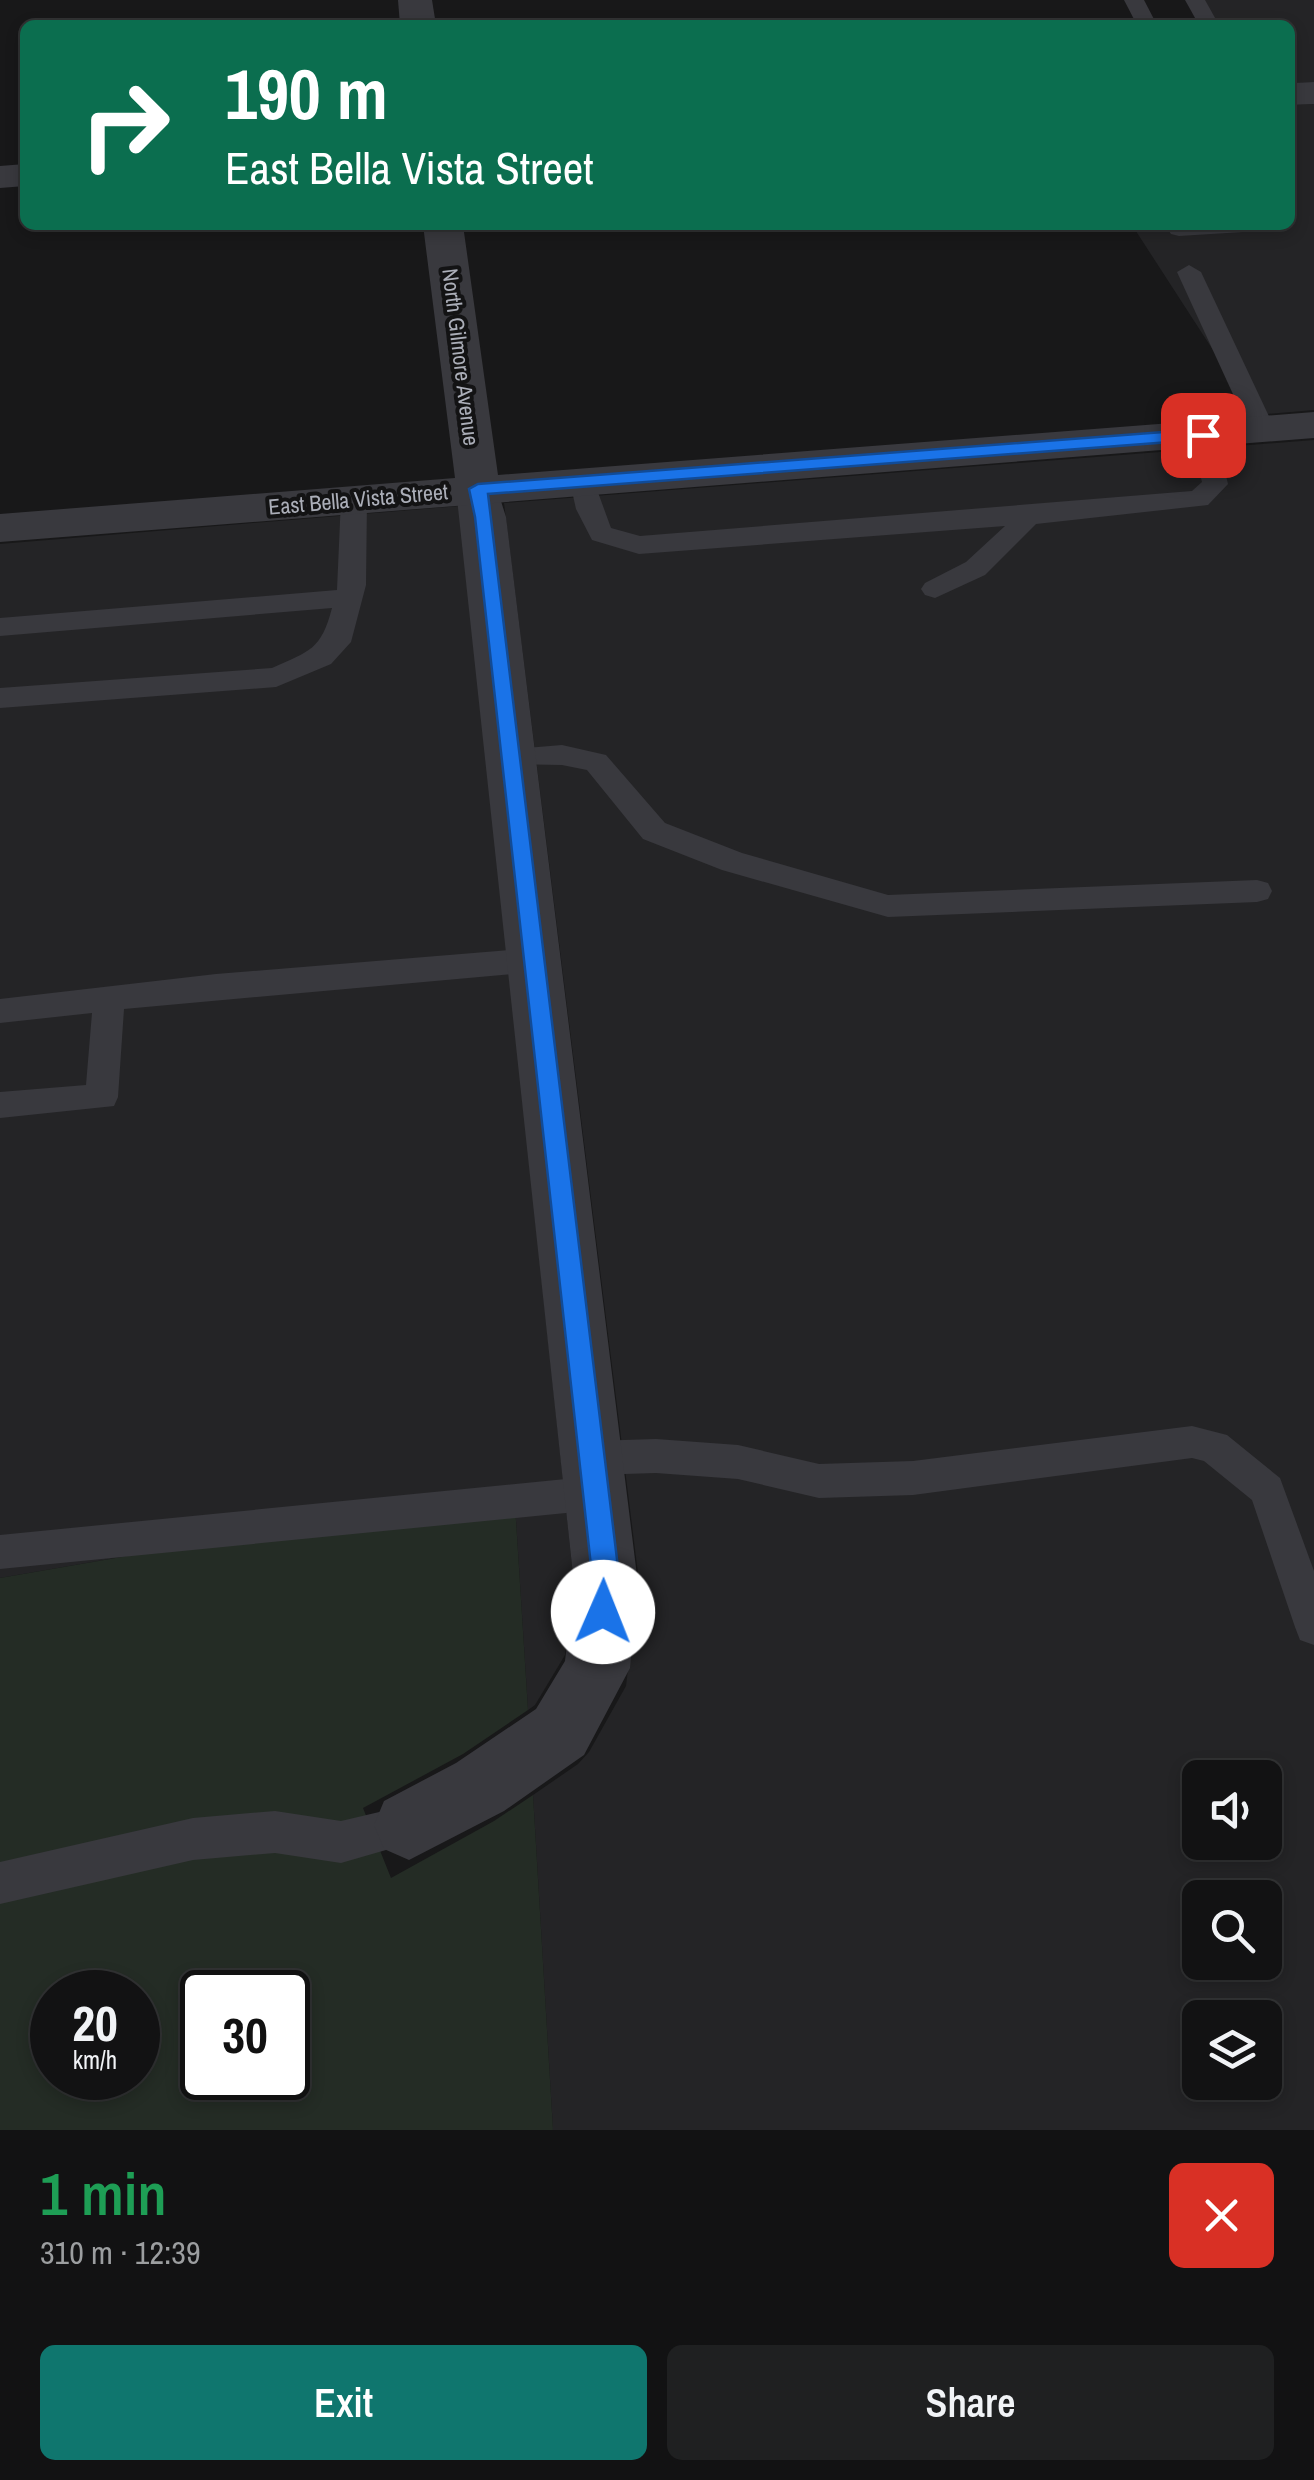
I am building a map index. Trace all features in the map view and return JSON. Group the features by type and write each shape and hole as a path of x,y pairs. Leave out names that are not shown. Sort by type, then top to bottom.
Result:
{"street":[{"name":"North Gilmore Avenue","path":"408,1825 480,1787 560,1732 597,1668 606,1584 512,757 444,230"},
{"name":"East Bella Vista Street","path":"0,528 1314,425"}],"lane":[{"path":"1189,272 1262,429"},
{"path":"583,482 589,509 601,534 638,545 1028,516 1200,499 1215,484 1203,435"},
{"path":"0,698 276,678 321,657 337,642 349,598 354,499"},
{"path":"935,589 976,570 999,551 1028,516"},
{"path":"0,627 349,598"},
{"path":"512,757 562,755 596,762 654,832 733,862 888,906 1257,891"},
{"path":"0,1011 536,960"},
{"path":"0,1105 102,1097 109,999"},
{"path":"0,1552 594,1475 656,1456 738,1462 819,1481 914,1478 1192,1442 1214,1447 1266,1490 1314,1627"},
{"path":"0,1883 194,1839 275,1832 341,1842 408,1825"}],"shaded area":[{"path":"1191,0 1314,0 1314,82 1295,83 1295,20 1202,20"},
{"path":"1314,104 1314,410 1255,415 1135,230 1295,230 1295,105"},
{"path":"1314,440 1314,2130 553,2130 533,1795 589,1752 626,1686 639,1581 504,503"},
{"path":"460,506 574,1584 565,1655 535,1705 528,1710 514,1489 0,1578 0,544"},
{"path":"514,1489 528,1710 463,1754 363,1808 391,1878 533,1795 553,2130 0,2130 0,1578"}],"route":[{"path":"603,1612 606,1584 478,489 1203,435"}]}
